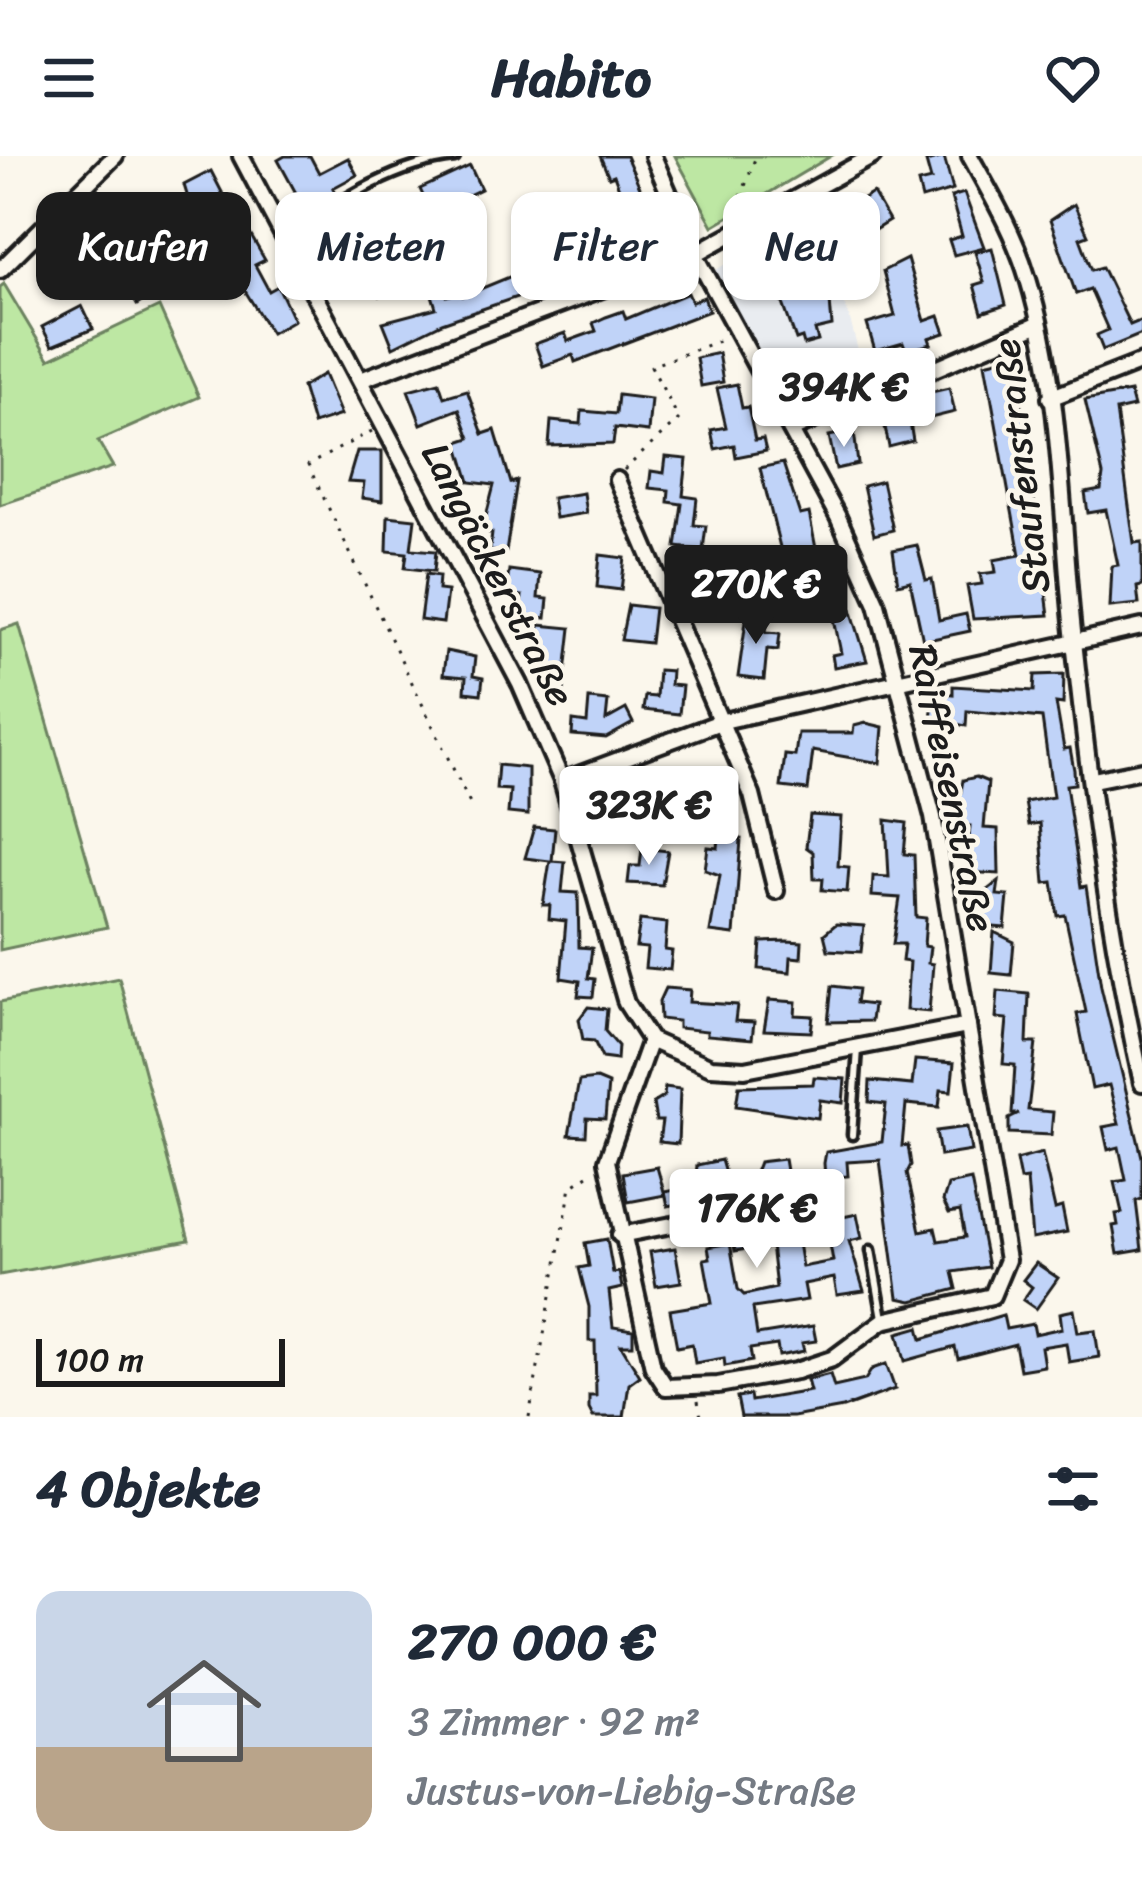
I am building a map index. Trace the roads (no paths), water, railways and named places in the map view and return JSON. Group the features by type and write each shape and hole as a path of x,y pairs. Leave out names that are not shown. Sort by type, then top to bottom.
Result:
{"street":[{"path":"0,270 116,156"},
{"name":"Langäckerstraße","path":"241,156 275,219"},
{"name":"Raiffeisenstraße","path":"653,156 668,192"},
{"path":"699,252 873,156"},
{"name":"Staufenstraße","path":"970,156 1003,214 1029,281 1050,398 1074,638 1122,992 1142,1083"},
{"name":"Raiffeisenstraße","path":"650,1040 607,1161 653,1367 666,1387 718,1385 796,1371 832,1359 883,1321 980,1303 992,1296 1007,1260 933,817 877,604 791,430 699,262"},
{"name":"Langäckerstraße","path":"319,300 520,684 562,781 626,1003 650,1040"},
{"path":"363,379 573,300"},
{"path":"791,430 1037,325"},
{"path":"1050,398 1142,362"},
{"path":"617,480 752,795 776,891"},
{"path":"562,781 723,721 1074,638 1142,627"},
{"path":"1093,780 1142,770"},
{"path":"650,1040 711,1067 745,1069 968,1026"},
{"path":"620,1235 750,1210"}],"lane":[{"path":"359,192 430,160 454,158"},
{"path":"852,1135 859,1047"},
{"path":"871,1250 883,1321"}]}
